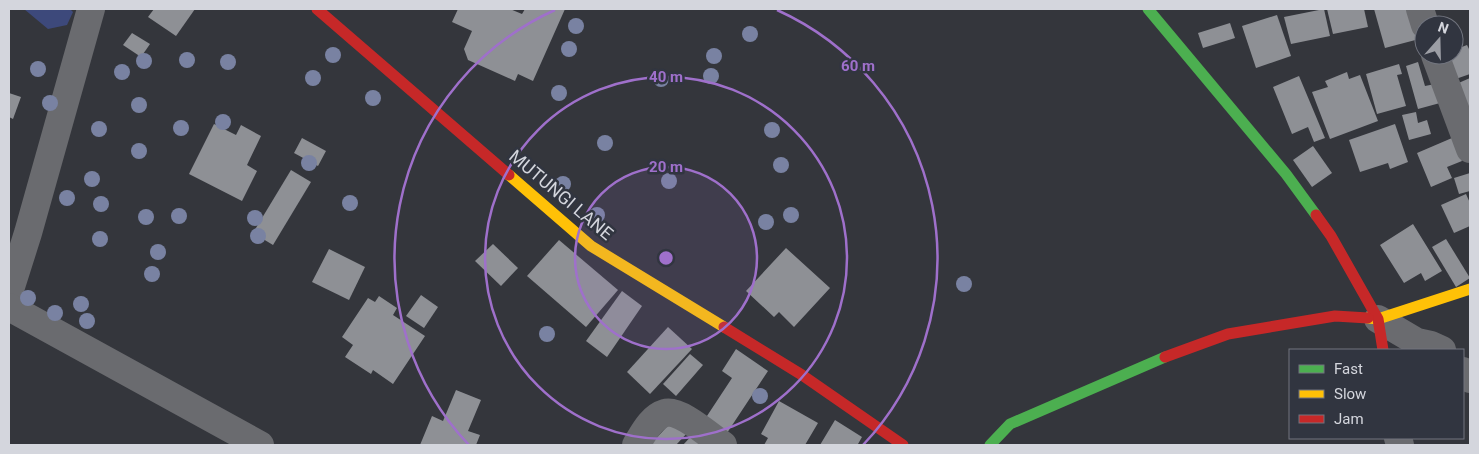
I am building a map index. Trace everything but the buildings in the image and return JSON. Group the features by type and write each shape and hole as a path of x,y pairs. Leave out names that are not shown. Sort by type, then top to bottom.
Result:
{"street":[{"path":"9,292 28,233 91,9"},
{"name":"MUTUNGI LANE","path":"317,9 591,246 802,375 903,445"},
{"path":"1148,9 1286,174 1331,236 1378,319 1384,349"},
{"path":"1439,65 1470,149"},
{"path":"990,445 1010,424 1024,417 1045,410 1170,355 1228,334 1335,316 1378,319 1470,289"},
{"path":"9,307 260,445"},
{"path":"1378,319 1417,342 1440,349"},
{"path":"636,445 653,421 670,412 680,415 723,445"}],"shaded area":[{"path":"24,9 70,9 73,12 67,25 48,29"}],"traffic: fast":[{"path":"1148,9 1286,174 1316,215"},
{"path":"990,445 1010,424 1165,357"}],"traffic: slow":[{"path":"509,175 591,246 724,327"},
{"path":"1368,318 1378,319 1470,289"}],"traffic: jam":[{"path":"317,9 509,175"},
{"path":"1316,215 1331,236 1378,319 1383,349"},
{"path":"1165,357 1228,334 1335,316 1368,318"},
{"path":"724,327 802,375 903,445"}]}
